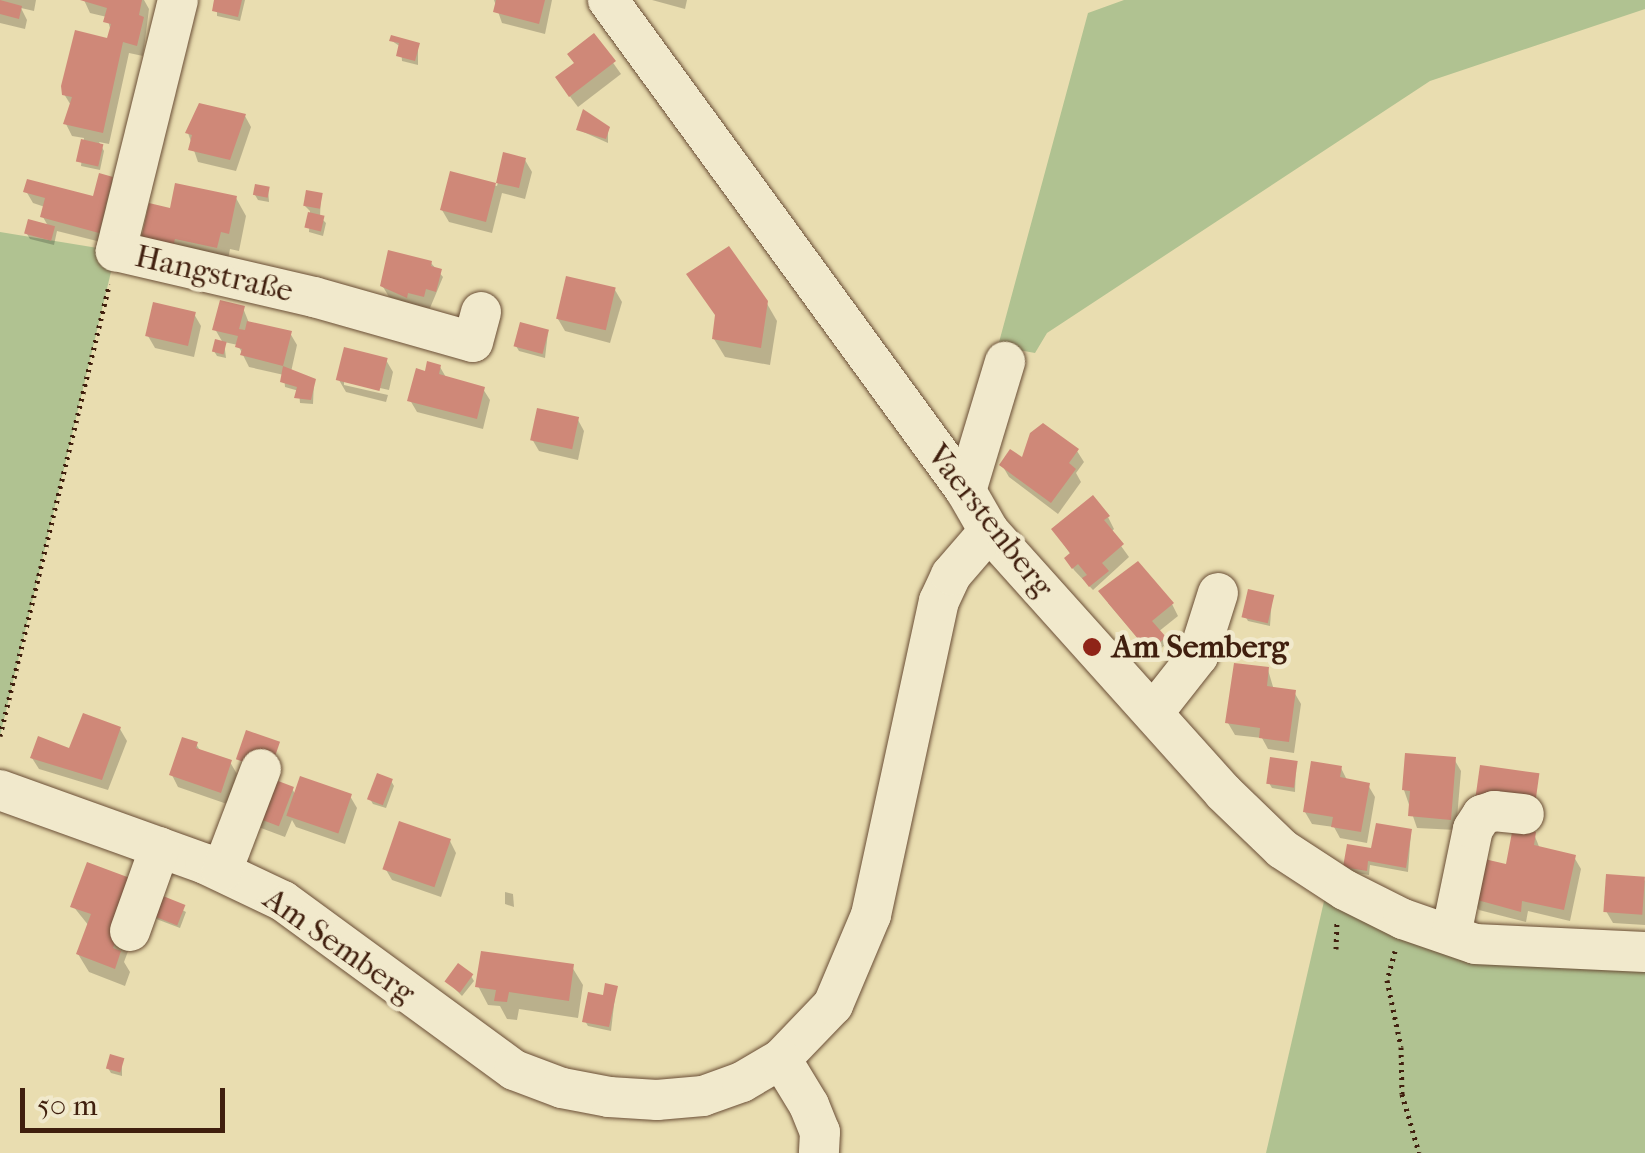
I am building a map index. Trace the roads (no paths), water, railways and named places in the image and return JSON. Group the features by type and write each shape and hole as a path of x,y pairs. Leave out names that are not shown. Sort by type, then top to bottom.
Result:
{"street":[{"name":"Hangstraße","path":"178,0 116,252 314,297 473,342 481,312"},
{"name":"Vaerstenberg","path":"608,0 966,490 989,531 1282,849 1327,882 1403,919 1475,944 1645,952"},
{"path":"966,490 1004,362"},
{"name":"Am Semberg","path":"0,790 160,847 283,901 514,1070 562,1088 658,1100 704,1096 742,1082 781,1058 833,1005 871,915 939,600 950,574 989,531"},
{"path":"1153,713 1198,656 1218,593"},
{"path":"213,868 253,766"},
{"path":"1451,935 1473,829 1482,815 1494,810 1524,814"},
{"path":"130,931 160,847"},
{"path":"781,1058 809,1104 820,1132 819,1153"}],"place":[{"name":"Am Semberg","path":"1092,647"}]}
